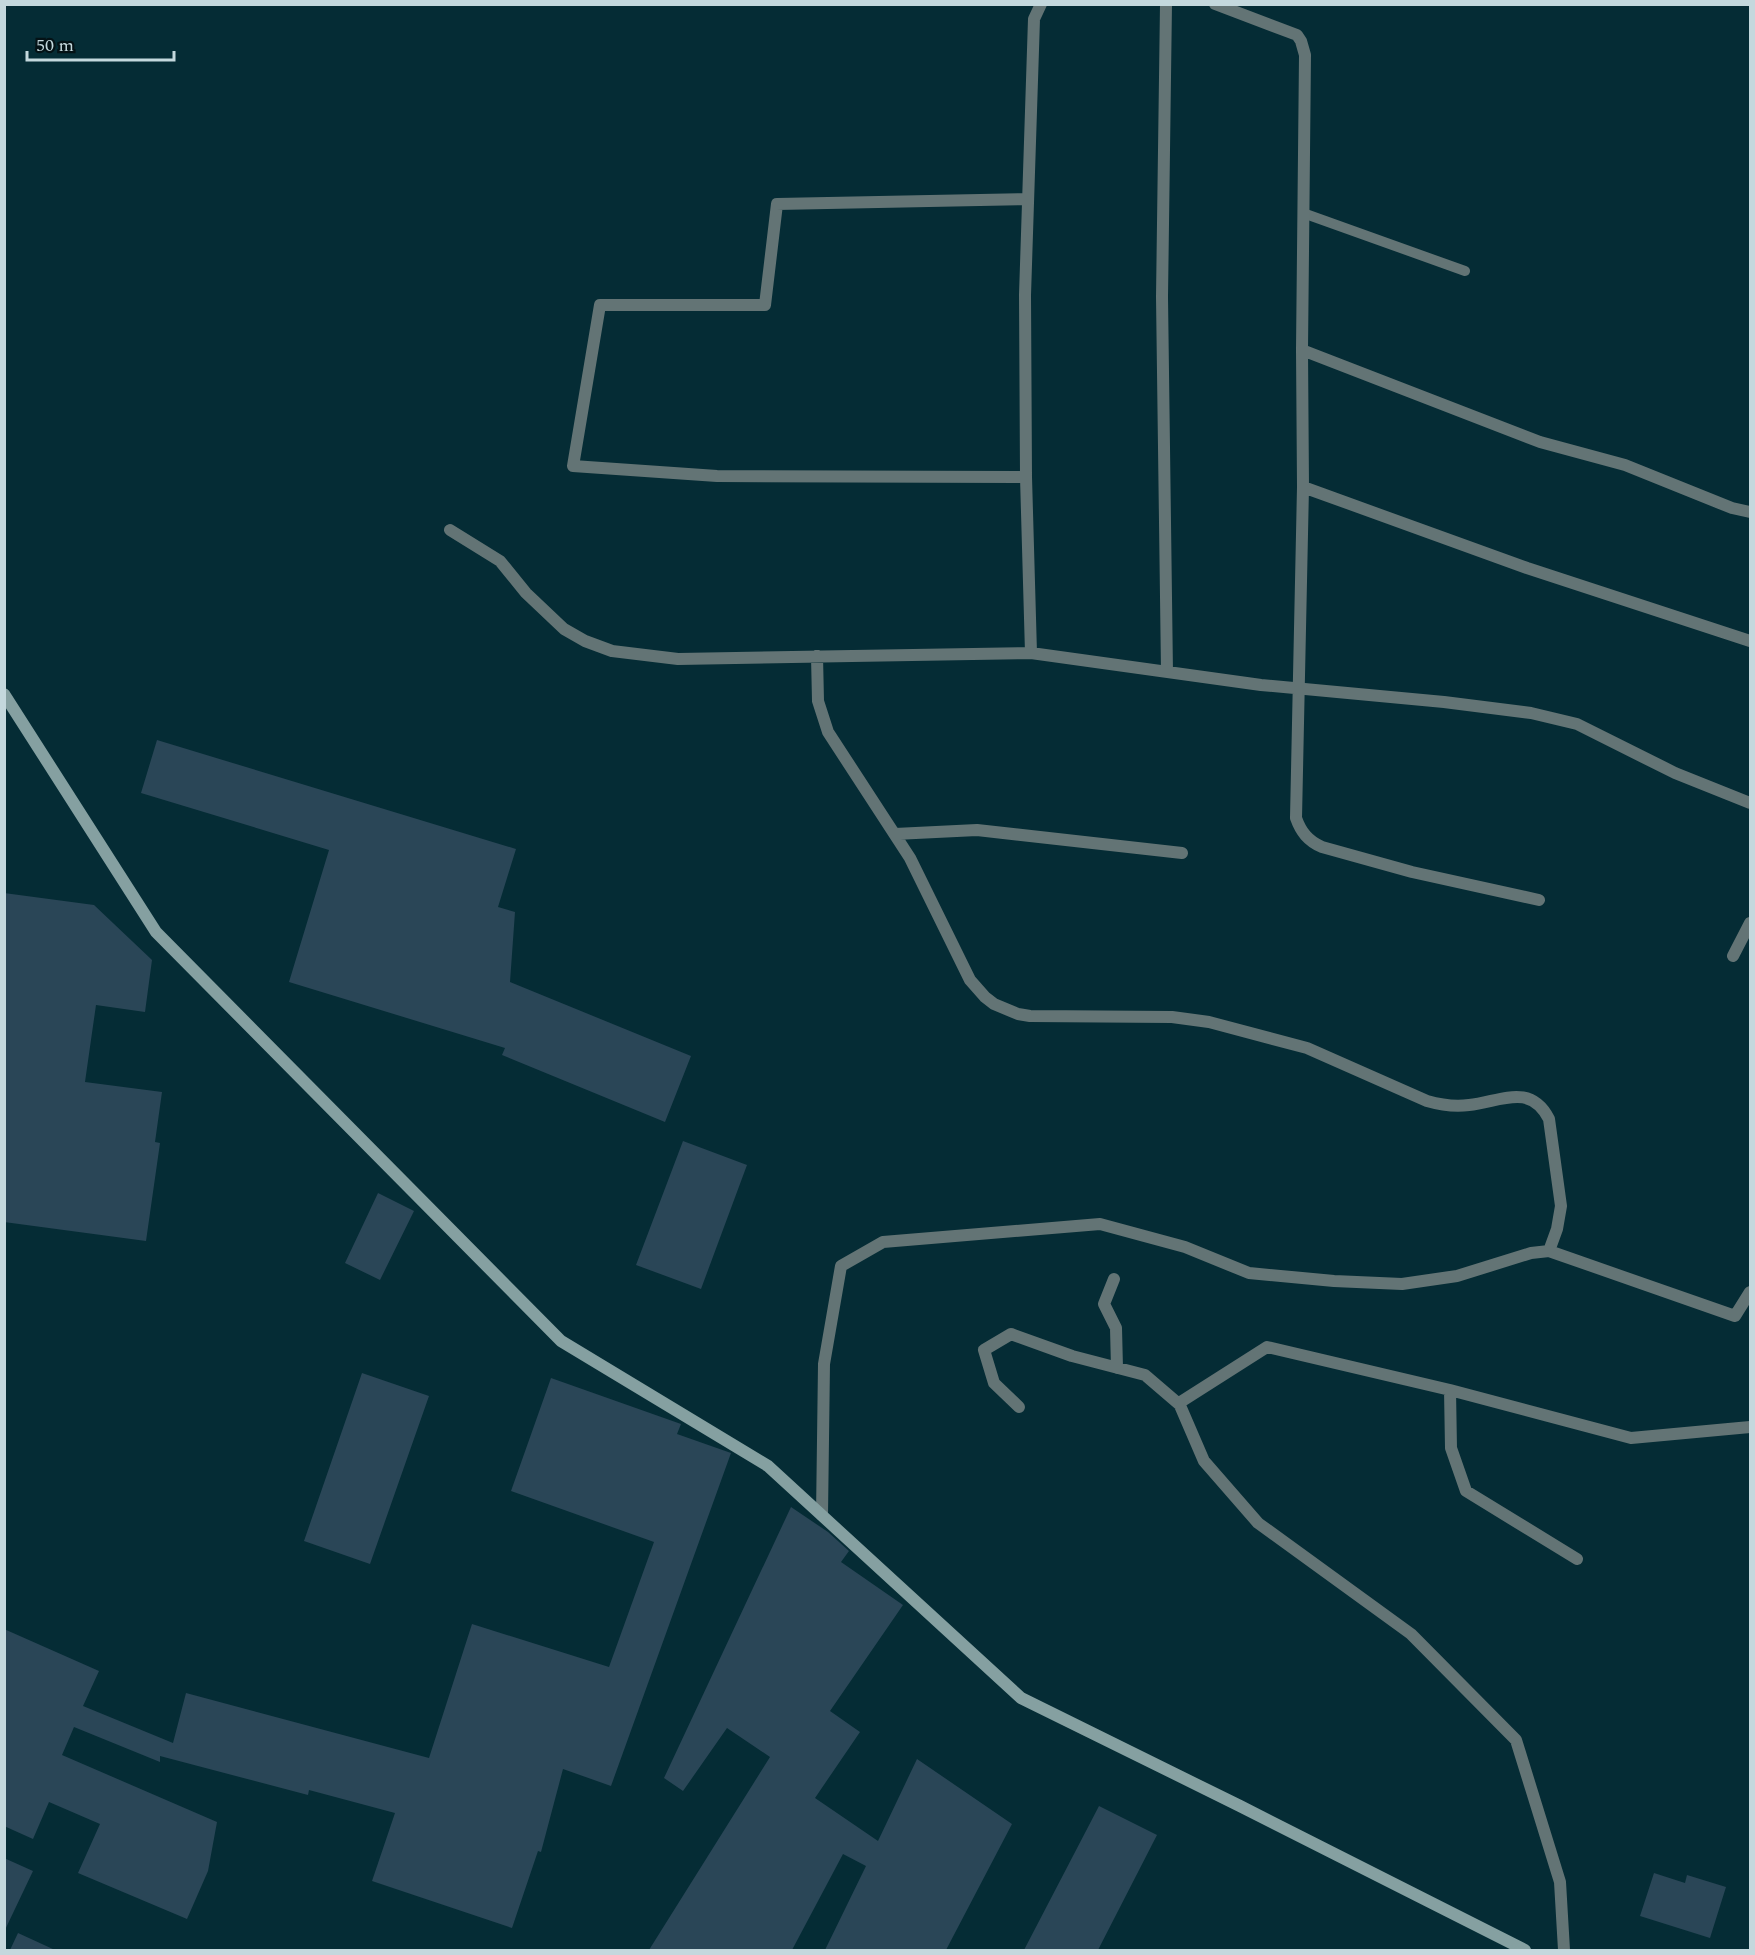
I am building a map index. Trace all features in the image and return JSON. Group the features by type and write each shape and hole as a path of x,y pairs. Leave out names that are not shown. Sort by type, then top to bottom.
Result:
{"street":[{"path":"1031,653 1026,477 1025,295 1034,20 1041,4"},
{"path":"1166,4 1162,297 1167,672"},
{"path":"1215,4 1298,34 1305,55 1303,487 1296,818 1300,828 1313,843 1322,847 1412,872 1539,900"},
{"path":"1026,477 717,476 573,466 600,305 765,305 777,204 1028,199"},
{"path":"1302,350 1540,442 1625,465 1732,508 1750,512"},
{"path":"1303,487 1527,568 1750,641"},
{"path":"450,530 500,561 526,593 564,629 585,641 612,651 678,659 1031,653 1300,689 1530,713 1578,724 1675,773 1750,804"},
{"path":"817,656 818,701 828,732 910,858 969,980 985,997 1005,1010 1030,1016 1172,1017 1209,1022 1307,1048 1441,1105 1472,1105 1514,1096 1531,1100 1545,1111 1549,1119 1561,1206 1557,1229 1548,1251"},
{"path":"4,694 156,932 561,1341 768,1466 1022,1698 1525,1950"},
{"path":"895,834 977,830 1182,853"},
{"path":"1733,956 1750,923"},
{"path":"822,1515 824,1364 841,1266 883,1242 1100,1224 1185,1247 1249,1273 1334,1281 1401,1284 1456,1276 1531,1253 1548,1251 1735,1316 1750,1292"},
{"path":"1114,1279 1104,1304 1116,1328 1118,1368"},
{"path":"1019,1407 994,1383 984,1350 1011,1334 1072,1356 1145,1375 1180,1405 1204,1461 1258,1522 1411,1634 1516,1740 1560,1882 1564,1950"},
{"path":"1180,1405 1179,1403 1268,1347 1450,1390 1631,1438 1750,1427"},
{"path":"1450,1390 1450,1448 1466,1491 1577,1559"}],"lane":[{"path":"1303,213 1465,272"}],"building":[{"path":"157,740 516,849 498,907 515,912 510,982 691,1056 665,1122 502,1055 505,1048 289,982 329,850 141,793"},
{"path":"4,893 94,905 152,960 145,1012 96,1005 85,1082 162,1092 155,1142 160,1143 146,1241 4,1222"},
{"path":"683,1141 747,1165 701,1289 636,1265"},
{"path":"378,1193 414,1211 380,1280 345,1263"},
{"path":"362,1373 429,1396 370,1564 304,1541"},
{"path":"551,1378 681,1424 677,1434 731,1453 611,1786 563,1769 541,1852 538,1851 512,1928 372,1881 395,1813 309,1790 308,1795 160,1756 160,1762 74,1727 62,1755 217,1822 208,1871 187,1919 78,1873 100,1824 49,1802 33,1839 4,1826 4,1629 99,1671 83,1706 173,1743 186,1693 429,1758 472,1624 609,1667 654,1542 511,1491"},
{"path":"791,1507 828,1532 849,1551 841,1562 903,1605 830,1711 860,1732 815,1798 878,1841 917,1759 1012,1824 946,1950 825,1950 866,1866 843,1854 792,1950 649,1950 770,1757 727,1728 683,1791 664,1778"},
{"path":"1099,1806 1157,1835 1098,1950 1024,1950"},
{"path":"4,1858 33,1871 4,1932"},
{"path":"1654,1873 1685,1883 1687,1875 1726,1887 1710,1938 1640,1916"},
{"path":"18,1933 55,1950 10,1950"}]}
